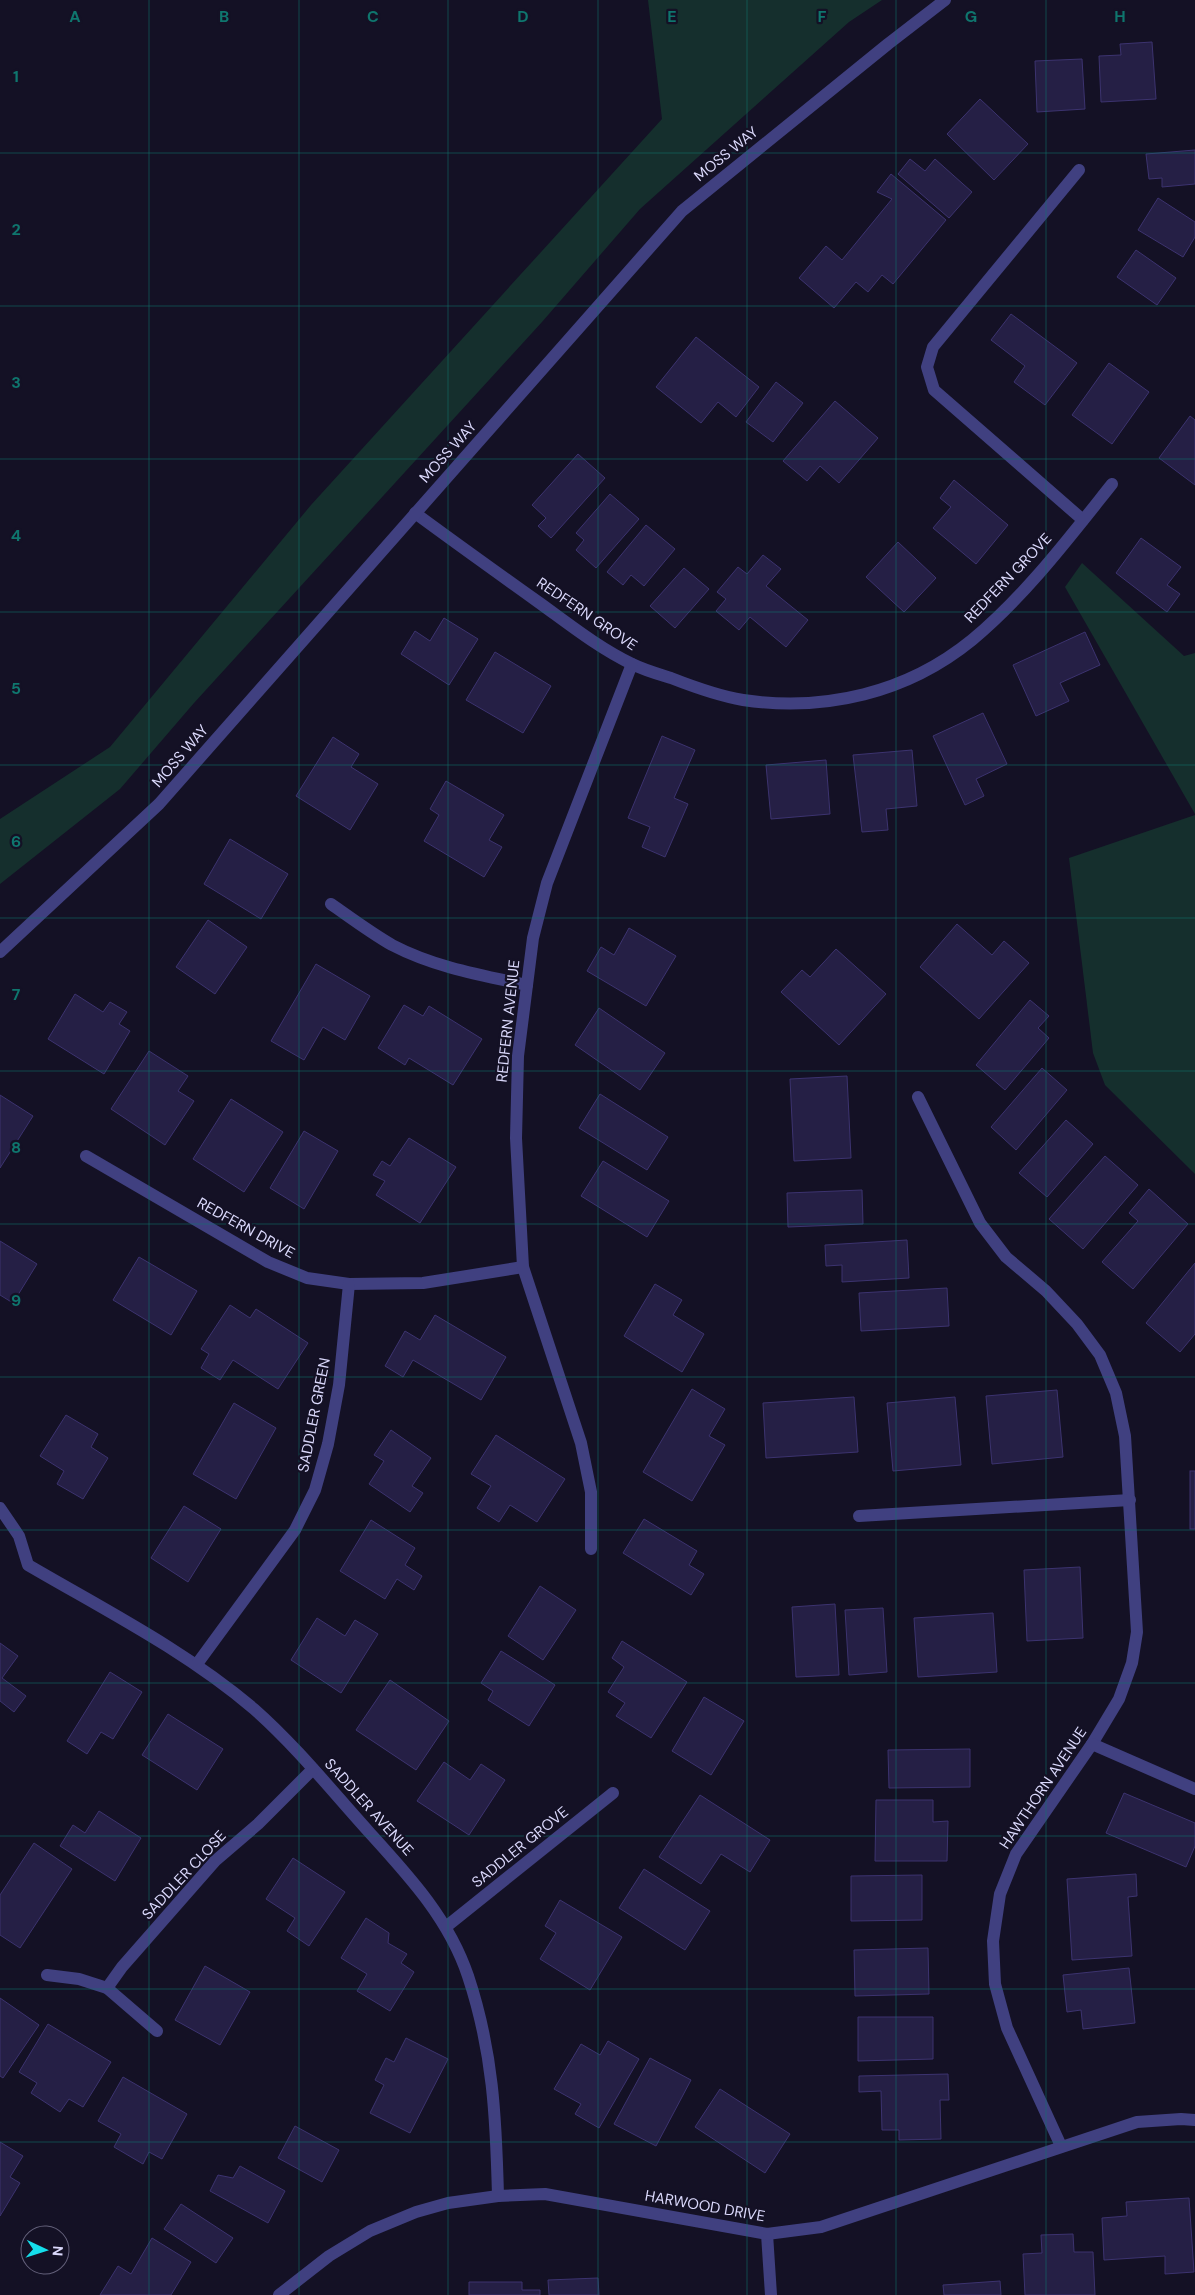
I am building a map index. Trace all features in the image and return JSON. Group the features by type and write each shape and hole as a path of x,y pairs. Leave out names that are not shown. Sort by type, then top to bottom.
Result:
{"street":[{"name":"MOSS WAY","path":"0,952 159,804 415,513 576,334 640,256 682,211 945,0"},
{"path":"1079,170 933,347 927,367 934,390 1083,520"},
{"name":"REDFERN GROVE","path":"415,513 587,637 632,664 690,685 742,700 798,705 847,700 888,687 932,666 971,641 1002,612 1060,550 1112,484"},
{"name":"REDFERN AVENUE","path":"591,1549 591,1492 581,1443 523,1267 516,1138 518,1056 533,938 547,883 632,664"},
{"path":"331,904 390,944 425,960 464,972 527,985"},
{"name":"HAWTHORN AVENUE","path":"918,1097 980,1223 1006,1257 1046,1291 1078,1324 1100,1355 1116,1393 1125,1436 1137,1632 1132,1663 1118,1699 1092,1744 1016,1854 1000,1894 993,1941 995,1984 1007,2028 1061,2146"},
{"name":"REDFERN DRIVE","path":"86,1156 268,1262 307,1278 349,1284 423,1283 523,1267"},
{"name":"SADDLER GREEN","path":"197,1664 295,1530 315,1490 328,1444 339,1385 349,1284"},
{"path":"859,1516 1130,1500"},
{"name":"SADDLER AVENUE","path":"0,1508 19,1536 28,1565 197,1664 255,1710 313,1769 415,1883 447,1926 468,1975 486,2037 496,2113 498,2196"},
{"path":"1092,1744 1195,1789"},
{"name":"SADDLER CLOSE","path":"106,1988 122,1967 215,1861 258,1824 313,1769"},
{"name":"SADDLER GROVE","path":"447,1926 613,1793"},
{"path":"47,1975 79,1979 106,1988 157,2031"},
{"name":"HARWOOD DRIVE","path":"279,2295 329,2256 370,2231 416,2212 448,2203 498,2196 545,2194 767,2234 821,2227 1137,2122 1181,2118 1195,2120"},
{"path":"767,2234 771,2295"}],"green space":[{"path":"648,0 882,0 849,22 640,209 542,322 194,703 120,789 0,884 0,819 110,747 311,505 662,119"},
{"path":"1082,563 1184,656 1195,653 1195,814 1065,587"},
{"path":"1195,815 1195,1174 1105,1085 1093,1053 1069,858"}],"building":[{"path":"1152,42 1156,99 1101,102 1099,56 1121,55 1120,44"},
{"path":"1082,59 1085,109 1037,112 1035,61"},
{"path":"980,99 1028,144 994,180 947,134"},
{"path":"1195,150 1195,184 1162,187 1162,178 1149,179 1146,154"},
{"path":"910,159 925,171 935,159 972,192 949,218 898,174"},
{"path":"891,174 946,220 893,284 882,275 868,292 856,282 834,308 799,278 826,246 842,260 892,199 877,192"},
{"path":"1158,198 1195,222 1195,237 1183,257 1138,230"},
{"path":"1136,250 1176,278 1157,305 1117,277"},
{"path":"1011,314 1077,363 1045,405 1014,382 1025,366 991,340"},
{"path":"696,337 759,387 736,417 718,402 701,423 656,387"},
{"path":"1109,363 1149,392 1112,444 1072,415"},
{"path":"776,382 803,403 773,442 746,422"},
{"path":"835,401 878,438 839,483 820,466 807,481 783,461"},
{"path":"1190,416 1195,420 1195,485 1159,458"},
{"path":"578,454 605,478 551,538 538,526 546,518 532,505"},
{"path":"954,480 1008,525 976,564 933,528 951,507 940,498"},
{"path":"610,494 639,519 596,568 576,550 584,540 576,533"},
{"path":"646,525 675,549 644,586 631,575 623,585 607,572"},
{"path":"1141,538 1181,567 1167,585 1180,594 1167,612 1116,573"},
{"path":"898,542 936,578 904,612 866,577"},
{"path":"763,555 781,569 766,586 808,620 786,647 750,617 739,630 716,611 726,599 717,592 738,567 747,574"},
{"path":"684,568 709,589 675,628 650,606"},
{"path":"444,618 478,639 449,685 401,654 415,631 430,641"},
{"path":"1085,632 1100,665 1060,683 1069,701 1036,716 1013,665"},
{"path":"495,652 551,686 523,733 466,700"},
{"path":"983,713 1007,764 976,779 984,796 965,805 933,736"},
{"path":"662,736 695,750 674,798 688,804 665,857 642,847 650,827 628,818"},
{"path":"333,737 359,754 351,767 378,784 350,830 296,796"},
{"path":"912,750 917,806 886,809 888,830 862,832 853,755"},
{"path":"826,760 830,814 771,819 766,765"},
{"path":"446,781 504,815 489,840 502,847 484,877 424,841 439,815 430,809"},
{"path":"230,839 288,874 261,919 204,884"},
{"path":"208,920 247,947 215,994 176,967"},
{"path":"957,924 992,955 1004,941 1029,963 979,1019 920,967"},
{"path":"629,928 676,956 646,1006 587,971 601,947 614,955"},
{"path":"836,949 886,994 839,1045 781,992 802,970 810,977"},
{"path":"316,964 370,996 345,1040 323,1027 304,1060 271,1041"},
{"path":"75,994 103,1012 110,1002 127,1012 119,1024 130,1031 104,1074 48,1039"},
{"path":"1030,1000 1049,1016 1038,1028 1049,1038 1005,1090 976,1065"},
{"path":"404,1005 423,1016 429,1006 482,1039 453,1085 409,1058 405,1065 378,1048"},
{"path":"599,1008 665,1053 640,1090 575,1045"},
{"path":"149,1051 188,1076 178,1091 194,1101 165,1145 111,1109"},
{"path":"1042,1068 1067,1090 1016,1150 991,1127"},
{"path":"847,1076 851,1158 794,1161 790,1079"},
{"path":"600,1094 668,1137 647,1170 579,1128"},
{"path":"0,1095 33,1116 0,1168"},
{"path":"231,1099 283,1132 244,1192 193,1159"},
{"path":"1066,1120 1093,1144 1047,1197 1019,1173"},
{"path":"304,1131 338,1151 304,1209 270,1188"},
{"path":"409,1138 456,1167 420,1223 376,1195 385,1181 373,1175 382,1161 390,1166"},
{"path":"1105,1156 1138,1185 1083,1249 1049,1219"},
{"path":"603,1161 669,1201 647,1237 581,1196"},
{"path":"1149,1189 1188,1224 1133,1289 1102,1262 1138,1221 1129,1213"},
{"path":"862,1190 863,1224 788,1227 787,1193"},
{"path":"907,1240 909,1278 842,1282 842,1265 826,1266 825,1245"},
{"path":"0,1241 37,1264 13,1303 0,1295"},
{"path":"139,1257 197,1291 171,1335 113,1300"},
{"path":"1195,1263 1195,1334 1180,1352 1146,1323"},
{"path":"655,1284 682,1300 673,1315 704,1334 682,1372 624,1336"},
{"path":"947,1288 949,1326 861,1331 859,1293"},
{"path":"230,1305 250,1318 256,1309 308,1343 278,1389 233,1360 220,1380 201,1368 209,1354 201,1349"},
{"path":"435,1315 506,1357 481,1400 413,1360 403,1377 385,1366 405,1331 420,1340"},
{"path":"692,1389 725,1409 709,1436 725,1445 692,1501 643,1472"},
{"path":"1057,1390 1063,1457 992,1464 986,1396"},
{"path":"854,1397 858,1452 766,1458 763,1403"},
{"path":"955,1397 961,1465 893,1471 887,1403"},
{"path":"234,1403 276,1428 236,1499 193,1474"},
{"path":"66,1415 98,1434 91,1447 108,1458 83,1499 57,1484 64,1471 40,1456"},
{"path":"391,1430 431,1458 412,1486 423,1493 410,1512 369,1484 384,1461 374,1455"},
{"path":"496,1435 565,1479 537,1522 510,1505 499,1522 477,1508 491,1486 471,1474"},
{"path":"1190,1471 1195,1471 1195,1529 1190,1529"},
{"path":"184,1506 221,1529 188,1582 151,1558"},
{"path":"644,1519 697,1551 689,1565 704,1574 691,1595 623,1553"},
{"path":"371,1520 415,1548 405,1565 422,1576 414,1590 397,1579 385,1599 340,1571"},
{"path":"1080,1567 1083,1638 1027,1641 1024,1570"},
{"path":"540,1586 576,1610 543,1660 508,1636"},
{"path":"835,1604 839,1675 796,1677 792,1607"},
{"path":"883,1608 887,1672 849,1675 845,1610"},
{"path":"993,1613 997,1672 918,1677 914,1618"},
{"path":"317,1618 345,1636 355,1620 378,1634 341,1693 291,1660"},
{"path":"622,1641 687,1682 651,1738 616,1716 625,1703 608,1692 624,1667 612,1658"},
{"path":"0,1643 18,1656 2,1678 26,1696 14,1712 0,1701"},
{"path":"501,1651 555,1685 529,1726 488,1700 493,1691 481,1683"},
{"path":"110,1672 142,1692 113,1739 101,1732 87,1754 67,1741"},
{"path":"390,1680 449,1721 416,1770 356,1730"},
{"path":"704,1697 744,1721 711,1775 672,1751"},
{"path":"168,1714 223,1749 197,1790 142,1755"},
{"path":"970,1749 970,1787 889,1788 888,1750"},
{"path":"444,1762 470,1780 481,1764 505,1780 469,1835 417,1801"},
{"path":"1124,1793 1195,1823 1195,1846 1186,1867 1106,1833"},
{"path":"700,1795 770,1840 750,1872 721,1854 701,1884 659,1857"},
{"path":"876,1800 933,1800 933,1822 948,1821 947,1861 875,1861"},
{"path":"99,1811 141,1838 115,1881 60,1846 73,1825 85,1833"},
{"path":"34,1843 72,1869 20,1948 0,1935 0,1895"},
{"path":"293,1858 345,1892 309,1946 287,1931 295,1918 266,1899"},
{"path":"644,1869 710,1911 685,1950 619,1908"},
{"path":"1136,1874 1137,1896 1128,1897 1132,1956 1072,1960 1067,1879"},
{"path":"922,1875 922,1920 851,1921 851,1876"},
{"path":"560,1900 622,1937 590,1990 540,1959 556,1933 545,1926"},
{"path":"366,1918 389,1933 388,1943 407,1954 401,1963 414,1972 390,2011 357,1991 367,1974 341,1958"},
{"path":"928,1948 929,1994 855,1996 854,1950"},
{"path":"205,1966 250,1992 220,2045 175,2020"},
{"path":"1129,1968 1135,2023 1083,2029 1081,2010 1067,2012 1063,1975"},
{"path":"0,1998 39,2025 3,2078 0,2076"},
{"path":"858,2017 933,2017 933,2059 858,2061"},
{"path":"48,2024 111,2062 83,2107 69,2099 60,2112 31,2093 37,2083 19,2072"},
{"path":"406,2038 448,2059 410,2133 370,2113 384,2085 375,2080 386,2058 394,2062"},
{"path":"608,2041 639,2059 599,2128 575,2114 581,2104 554,2089 581,2044 600,2055"},
{"path":"650,2058 691,2080 656,2146 614,2124"},
{"path":"948,2074 949,2100 940,2100 941,2139 899,2140 899,2130 882,2130 881,2091 859,2092 859,2076"},
{"path":"123,2077 187,2114 162,2159 149,2152 143,2164 114,2147 121,2134 98,2121"},
{"path":"720,2089 790,2134 765,2173 695,2127"},
{"path":"295,2126 339,2150 322,2182 278,2158"},
{"path":"0,2142 23,2156 10,2177 20,2183 0,2216"},
{"path":"240,2166 285,2191 268,2223 210,2191 218,2175 233,2178"},
{"path":"1189,2198 1194,2272 1165,2274 1165,2256 1104,2260 1102,2218 1127,2216 1126,2202"},
{"path":"181,2204 233,2238 216,2263 164,2229"},
{"path":"1073,2234 1074,2252 1093,2252 1095,2295 1025,2295 1023,2254 1042,2253 1041,2235"},
{"path":"152,2238 191,2262 171,2295 100,2295 118,2266 131,2274"},
{"path":"598,2278 599,2295 549,2295 548,2280"},
{"path":"1000,2281 1001,2295 944,2295 943,2285"},
{"path":"469,2282 522,2282 522,2290 540,2290 540,2295 469,2295"}]}
